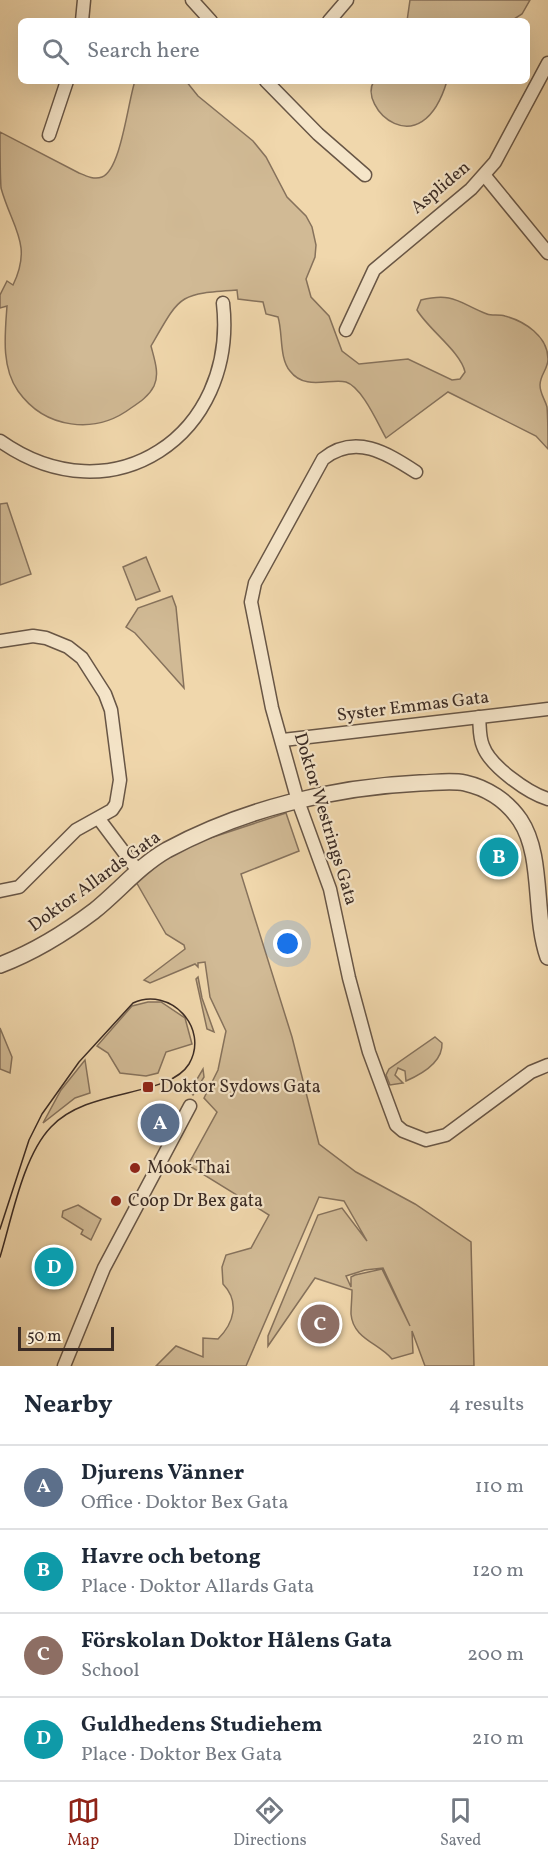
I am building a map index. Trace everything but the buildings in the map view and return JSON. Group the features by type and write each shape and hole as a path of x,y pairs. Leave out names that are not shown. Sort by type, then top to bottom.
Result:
{"street":[{"path":"82,18 84,0"},
{"path":"192,0 208,18"},
{"path":"332,18 347,0"},
{"name":"Aspliden","path":"346,330 374,270 485,176 507,146 548,63"},
{"path":"49,135 66,84"},
{"path":"271,84 318,134 365,175"},
{"path":"485,176 548,253"},
{"path":"0,441 24,455 62,470 105,471 127,466 151,456 192,422 214,386 225,344 223,303"},
{"name":"Doktor Westrings Gata","path":"416,472 374,448 351,447 331,452 323,459 251,593 272,708 283,740 298,801 330,889 349,978 369,1052 396,1125 403,1131 426,1140 446,1135 531,1072 548,1065"},
{"path":"0,641 33,636 46,638 68,647 82,658 105,694 111,710 119,787 116,804 99,819 76,830 19,887 0,891"},
{"name":"Syster Emmas Gata","path":"283,740 548,709"},
{"path":"479,717 481,741 486,753 526,790 548,799"},
{"name":"Doktor Allards Gata","path":"0,965 39,948 61,934 95,910 138,871 166,851 201,835 298,801 350,790 404,784 457,782 490,792 514,813 531,845 538,921 548,957"},
{"path":"99,819 138,871"},
{"path":"64,1366 104,1268 190,1106"}],"shaded area":[{"path":"410,0 530,0 522,14 516,18 407,18"},
{"path":"134,84 188,84 198,96 253,141 266,157 287,197 306,216 312,227 316,245 315,257 306,279 311,297 329,316 342,351 359,364 408,359 452,380 460,379 465,372 462,364 417,310 421,300 449,298 487,314 512,318 534,331 544,343 548,359 540,385 547,407 548,449 536,436 448,392 386,438 369,407 352,385 340,381 303,381 296,377 284,359 278,317 266,314 263,302 238,299 237,290 203,293 183,300 176,306 151,346 156,371 154,386 150,393 117,417 87,425 71,424 56,420 29,404 18,391 9,372 5,350 7,306 0,308 0,295 7,281 13,285 19,271 21,247 1,188 0,132 79,173 99,178 109,172 119,149"},
{"path":"373,84 446,84 436,107 422,121 408,126 394,123 383,115 375,104 371,92"},
{"path":"7,503 31,574 0,585 0,504"},
{"path":"146,557 160,591 136,600 123,567"},
{"path":"172,596 176,607 184,688 135,633 126,627 138,608"},
{"path":"286,813 299,851 241,874 292,1037 319,1144 356,1172 415,1204 471,1242 474,1366 425,1366 412,1331 413,1353 392,1359 356,1329 351,1314 352,1290 315,1278 268,1346 268,1336 318,1215 342,1208 367,1241 344,1201 319,1197 246,1366 156,1366 176,1346 203,1357 203,1338 218,1339 224,1333 233,1312 232,1298 223,1284 222,1267 226,1255 251,1248 269,1215 188,1165 217,1112 204,1098 218,1070 226,1031 210,997 205,962 198,963 198,967 195,964 150,983 144,980 185,949 184,945 166,934 135,880 177,849","holes":["383,1268 410,1326 382,1269 351,1277 351,1287 346,1276 365,1270"]},
{"path":"198,977 202,998 214,1032 207,1029 196,979"},
{"path":"161,1002 185,1018 192,1044 166,1052 158,1073 146,1076 120,1073 108,1053 97,1046 132,1006"},
{"path":"0,1028 12,1057 10,1073 0,1069"},
{"path":"435,1037 442,1043 435,1062 419,1075 406,1081 405,1071 398,1068 395,1075 403,1083 390,1085 386,1075 389,1069"},
{"path":"85,1060 90,1093 75,1098 43,1123 61,1090"},
{"path":"203,1069 204,1077 193,1095 190,1091"},
{"path":"78,1205 101,1219 91,1240 81,1234 83,1230 62,1217 63,1211"}],"tram line":[{"path":"0,1229 29,1140 42,1114 79,1062 133,1003 147,999 160,1000 173,1005 190,1024 194,1037 194,1050 189,1064 179,1075 164,1083 85,1105 67,1114 51,1127 41,1139 26,1171 0,1257"}],"place":[{"name":"Havre och betong","path":"499,857"},
{"name":"Doktor Sydows Gata","path":"148,1087"},
{"name":"Djurens Vänner","path":"160,1123"},
{"name":"Mook Thai","path":"135,1168"},
{"name":"Coop Dr Bex gata","path":"116,1201"},
{"name":"Guldhedens Studiehem","path":"54,1267"},
{"name":"Förskolan Doktor Hålens Gata","path":"320,1324"}]}
